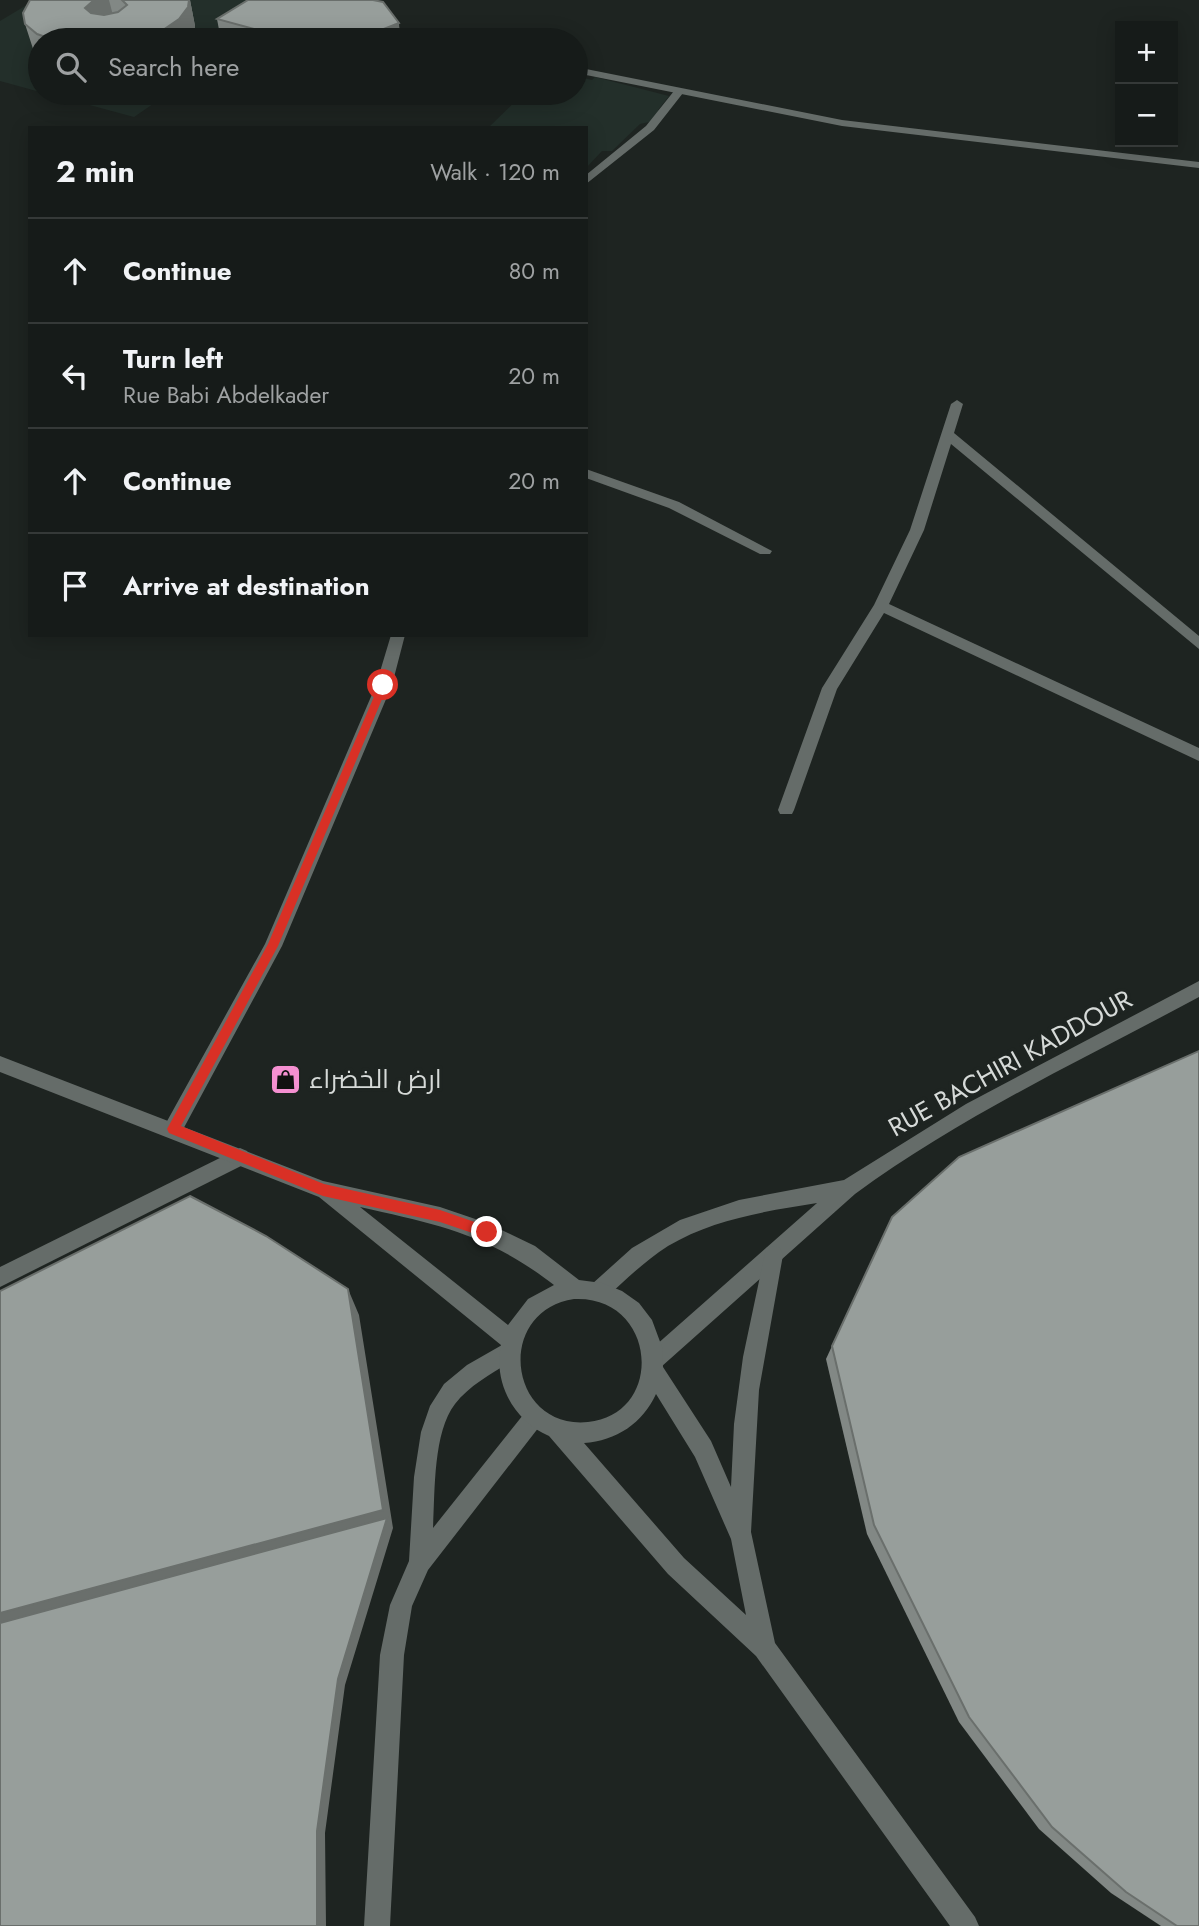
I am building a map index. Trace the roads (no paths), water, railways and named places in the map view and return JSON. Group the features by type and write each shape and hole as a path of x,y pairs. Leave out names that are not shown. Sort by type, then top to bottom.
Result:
{"street":[{"path":"364,23 387,28"},
{"path":"588,73 678,93 842,123 1199,165"},
{"path":"588,179 657,121 678,93"},
{"path":"786,810 831,688 881,606 917,530 957,404"},
{"path":"947,434 1199,644"},
{"path":"588,474 674,505 765,551"},
{"path":"881,606 1199,755"},
{"path":"173,1129 273,946 383,685 397,637"},
{"name":"RUE BACHIRI KADDOUR","path":"653,1365 848,1188 874,1169 973,1110 1199,988"},
{"path":"0,1064 173,1129 323,1190 440,1216 487,1232 528,1253 575,1289"},
{"path":"0,1277 240,1157"},
{"path":"598,1291 640,1254 705,1219 749,1206 848,1188"},
{"path":"323,1190 510,1345"},
{"path":"764,1648 742,1538 741,1446 757,1325 773,1255"},
{"path":"575,1289 598,1291 621,1300 638,1316 650,1337 653,1365 645,1394 629,1414 607,1427 582,1433 557,1429 535,1418 518,1399 509,1376 510,1345 521,1320 535,1305 575,1289"},
{"path":"420,1562 430,1438 436,1415 464,1379 510,1345"},
{"path":"653,1365 703,1449 742,1538"},
{"path":"377,1926 392,1655 401,1605 420,1562 535,1418"},
{"path":"557,1429 676,1566 764,1648 966,1926"}],"place":[{"name":"ارض الخضراء","path":"286,1079"}]}
